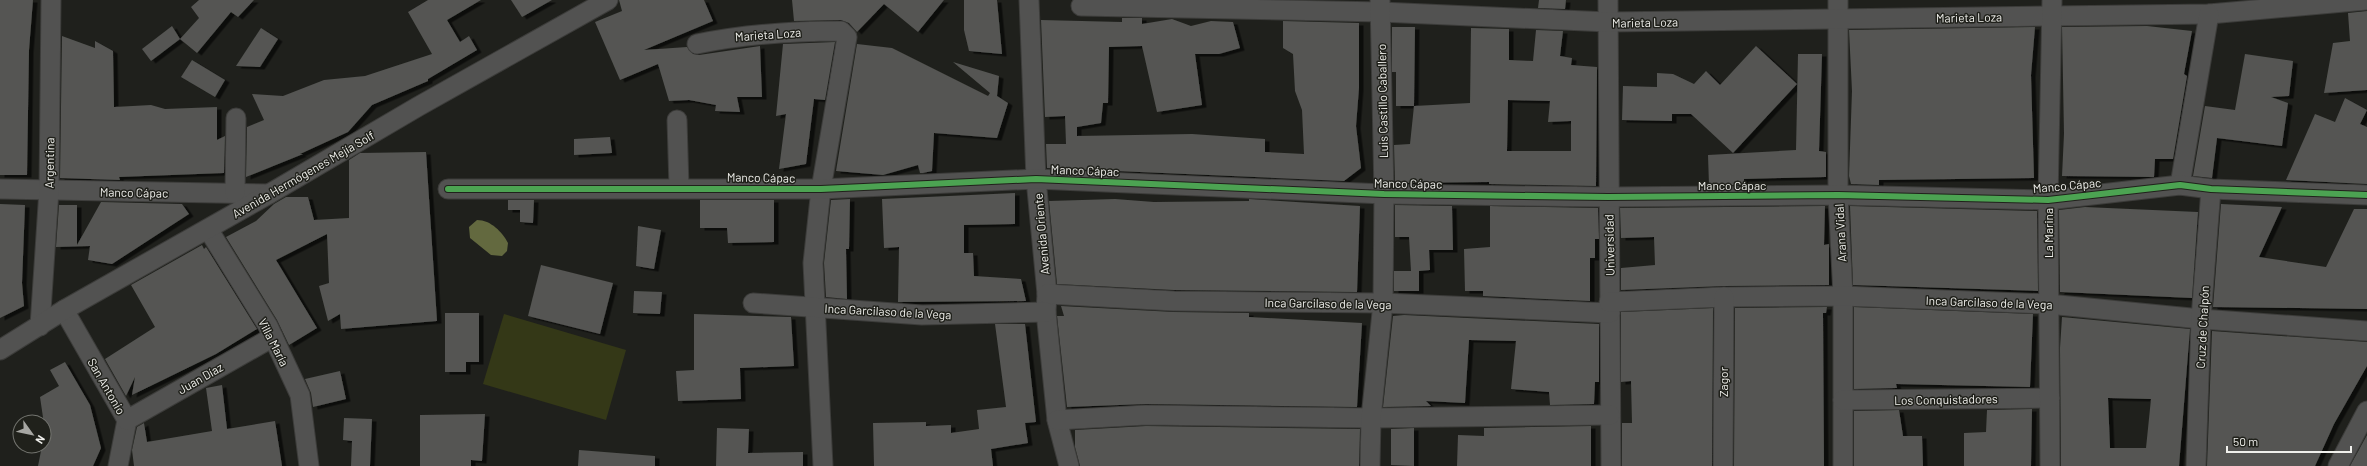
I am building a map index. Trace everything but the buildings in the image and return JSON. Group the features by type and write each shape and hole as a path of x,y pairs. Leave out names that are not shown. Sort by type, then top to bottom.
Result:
{"street":[{"name":"Argentina","path":"40,326 49,190 50,0"},
{"name":"Avenida Hermógenes Mejía Solf","path":"0,350 64,310 269,194 419,106 608,0"},
{"name":"Avenida Oriente","path":"1029,0 1036,179 1046,303 1057,420 1069,466"},
{"name":"Universidad","path":"1608,0 1608,197 1611,466"},
{"name":"Arana Vidal","path":"1838,0 1838,195 1843,296 1842,466"},
{"name":"Marieta Loza","path":"1081,6 1380,6 1608,22 1838,20 2052,8 2220,8 2367,0"},
{"name":"Luis Castillo Caballero","path":"1370,466 1371,418 1384,303 1384,194 1380,6"},
{"name":"La Marina","path":"2050,466 2048,200 2052,8"},
{"path":"2180,185 2220,8"},
{"name":"Marieta Loza","path":"697,44 736,36 782,32 841,32 847,37 821,189"},
{"path":"235,193 236,118"},
{"path":"677,120 679,187"},
{"name":"Manco Cápac","path":"448,189 679,187 821,189 1036,179 1384,194 1608,197 1838,195 2048,200 2180,185 2211,189 2367,195"},
{"name":"Manco Cápac","path":"0,189 269,194"},
{"path":"821,189 813,264 823,466"},
{"name":"Cruz de Chalpón","path":"2196,466 2201,319 2211,189"},
{"name":"Villa María","path":"208,229 273,337 300,395 309,466"},
{"name":"Inca Garcilaso de la Vega","path":"753,303 922,315 1046,303 1174,301 1384,303 1610,308 1724,297 1843,296 2048,304 2201,319 2367,331"},
{"name":"Zagor","path":"1723,466 1724,297"},
{"name":"San Antonio","path":"64,310 127,420 118,466"},
{"name":"Juan Díaz","path":"127,420 273,337"},
{"name":"Los Conquistadores","path":"1843,400 2050,398"},
{"path":"2338,466 2367,411"},
{"path":"1057,420 1146,415 1371,418 1610,415"}],"shaded area":[{"path":"477,220 487,222 496,227 506,239 508,243 507,251 502,256 491,255 470,238 469,227"},
{"path":"504,314 626,350 606,420 483,384"}],"cycle path":[{"path":"448,189 821,189 1036,179 1384,194 1608,197 1838,195 2048,200 2180,185 2211,189 2367,195"}]}
